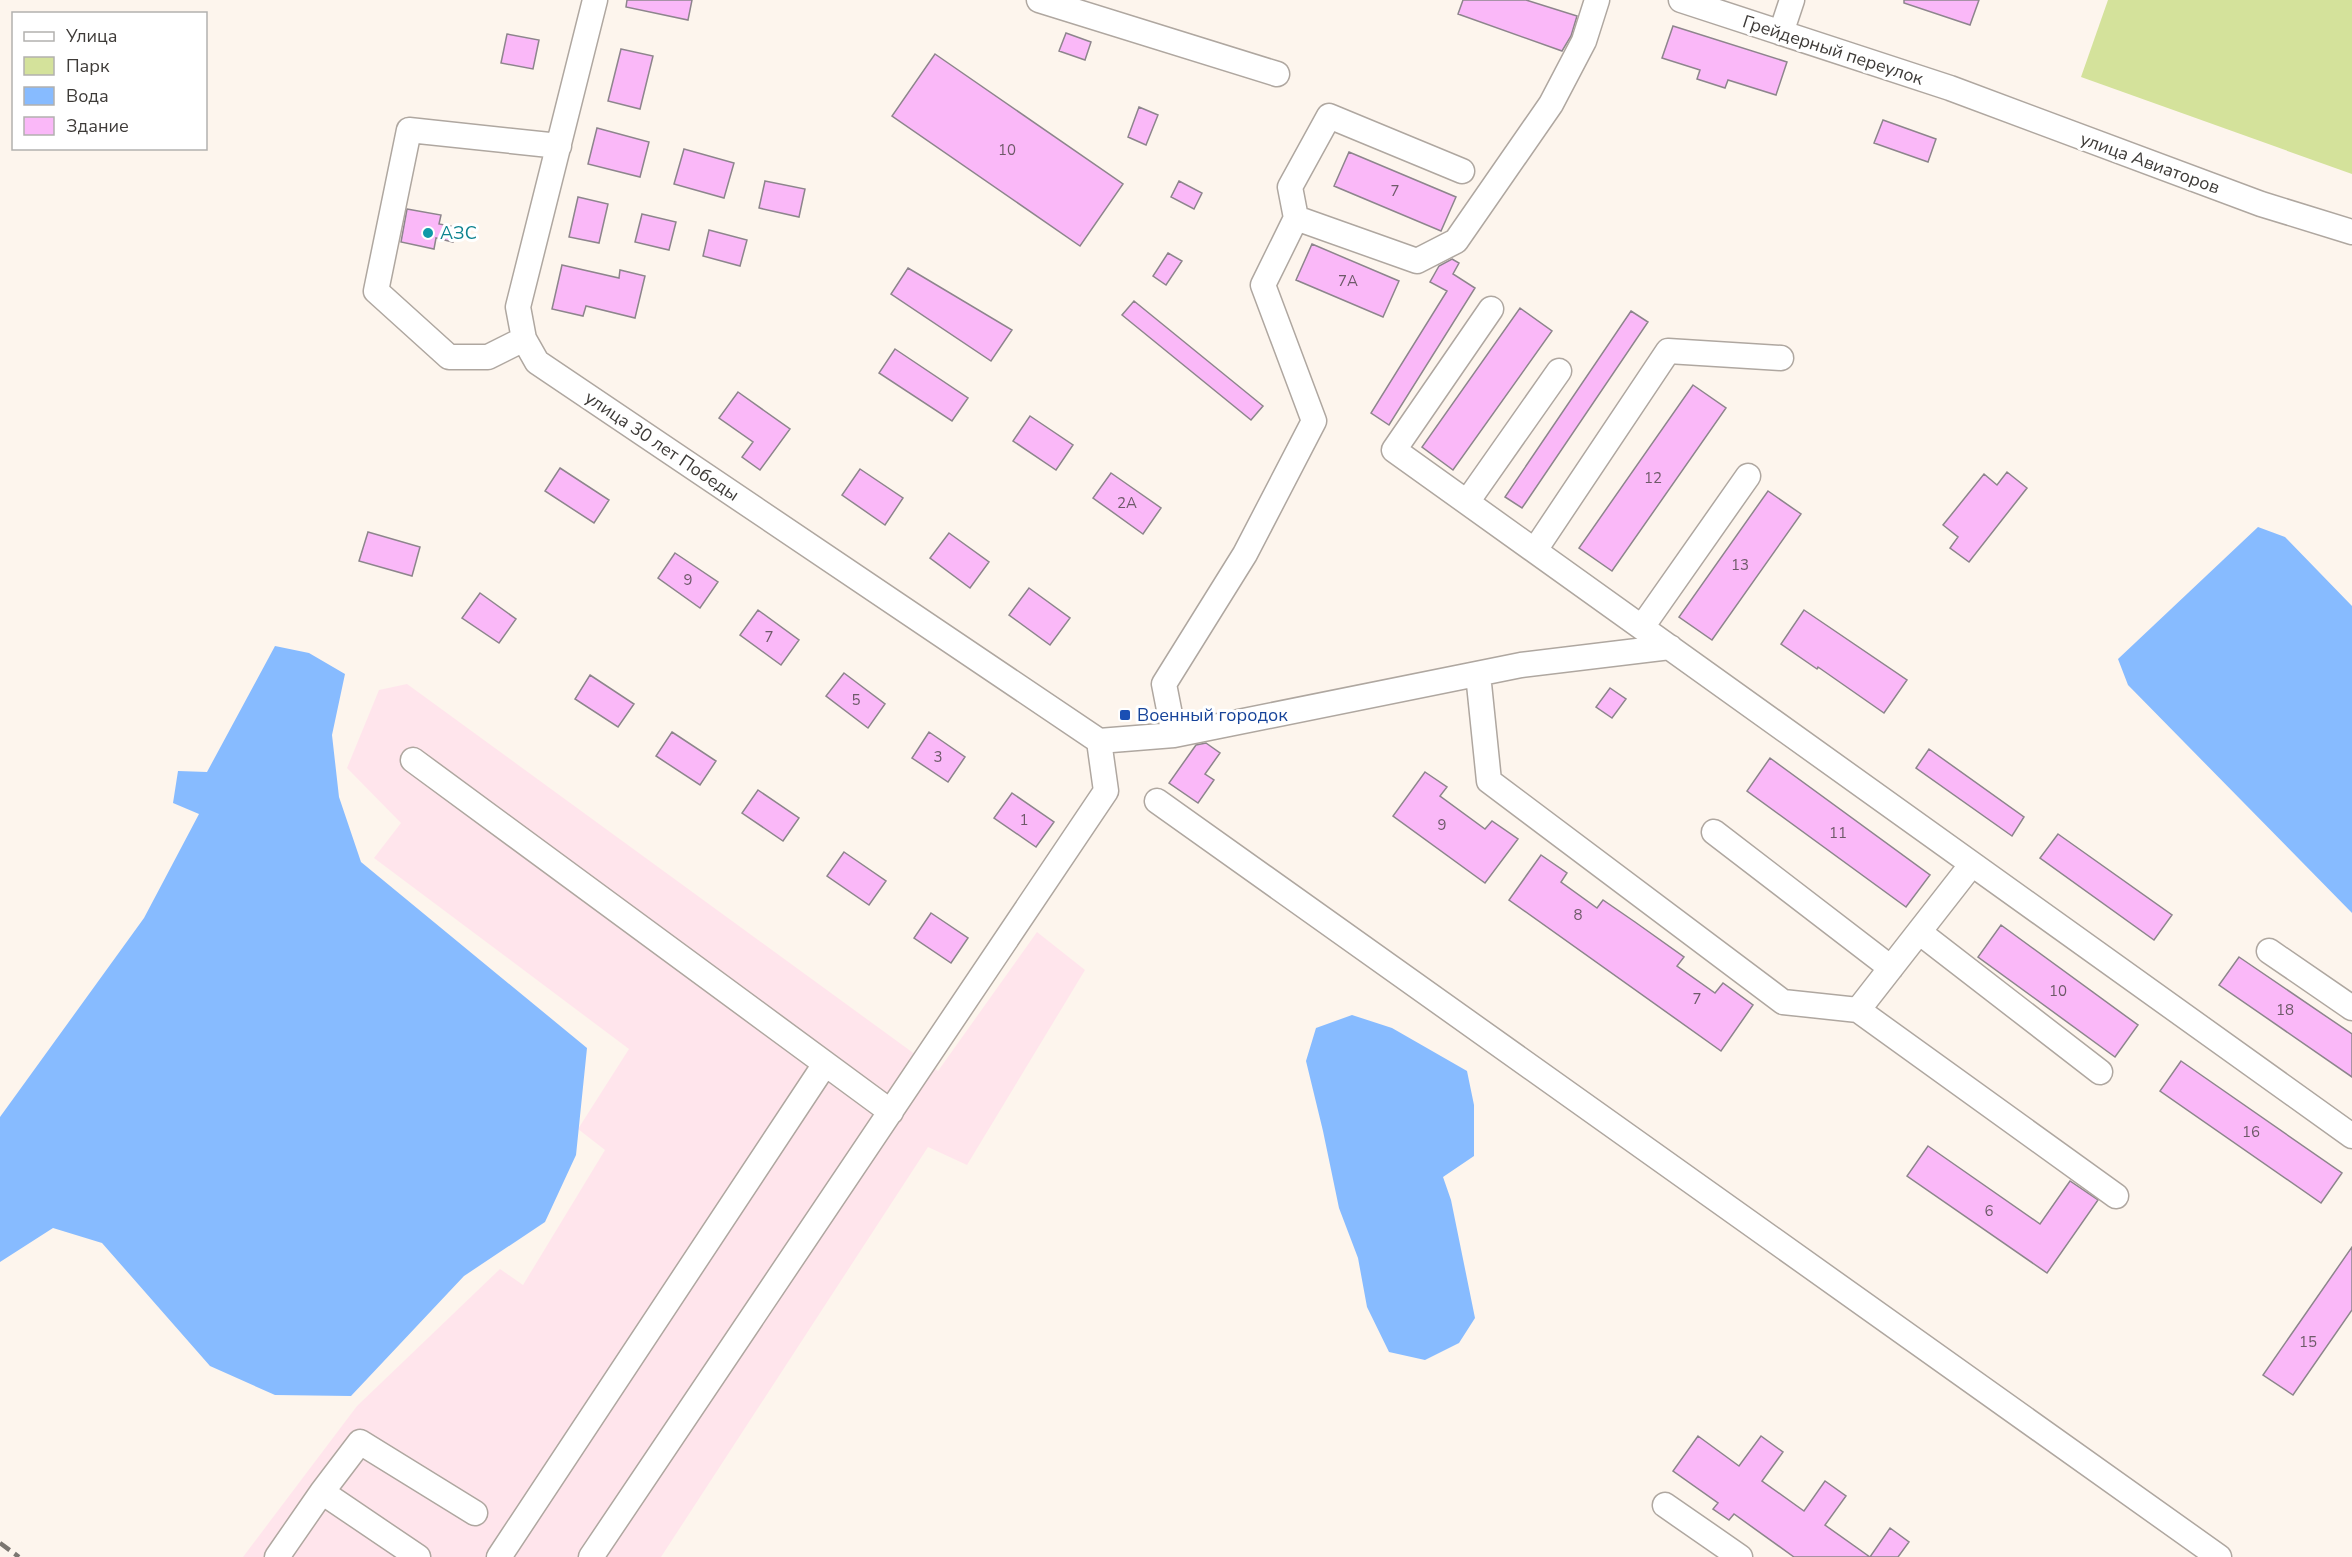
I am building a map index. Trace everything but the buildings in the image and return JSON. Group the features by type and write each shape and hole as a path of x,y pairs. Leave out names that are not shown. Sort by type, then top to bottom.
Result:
{"street":[{"name":"улица 30 лет Победы","path":"595,0 518,307 524,339 537,362 1099,741"},
{"path":"1039,0 1277,75"},
{"path":"1296,218 1417,261 1455,241 1551,104 1584,41 1598,0"},
{"name":"Грейдерный переулок","path":"1681,0 1950,88"},
{"path":"1781,33 1792,0"},
{"name":"улица Авиаторов","path":"1950,88 2261,204 2352,232"},
{"path":"1174,735 1164,684 1245,554 1314,421 1263,285 1296,218 1290,187 1329,116 1462,171"},
{"path":"524,339 488,357 449,357 376,291 409,130 559,146"},
{"path":"1491,309 1394,450 2352,1136"},
{"path":"1535,550 1668,351 1781,358"},
{"path":"1467,502 1559,371"},
{"path":"1642,627 1748,476"},
{"path":"591,1557 1106,791 1099,741 1174,735 1521,665 1670,647"},
{"path":"1478,674 1489,781 1783,1002 1858,1010 2116,1196"},
{"path":"412,760 891,1112"},
{"path":"1157,801 2219,1557"},
{"path":"1714,831 1891,968"},
{"path":"1858,1010 1972,864"},
{"path":"1919,932 2100,1072"},
{"path":"2269,951 2352,1008"},
{"path":"499,1557 825,1065"},
{"path":"278,1557 322,1492 360,1442 475,1513"},
{"path":"322,1492 418,1557"},
{"path":"1665,1505 1740,1557"}],"shaded area":[{"path":"407,684 938,1071 1037,932 1085,970 967,1165 928,1147 661,1557 243,1557 357,1406 500,1269 523,1285 605,1150 578,1129 629,1049 374,858 401,823 347,768 379,690"}],"green space":[{"path":"2108,0 2352,0 2352,174 2081,77"}],"water":[{"path":"2258,527 2285,537 2352,606 2352,913 2128,685 2118,659"},
{"path":"275,646 309,653 345,674 332,735 339,797 361,862 587,1048 576,1155 545,1222 464,1276 351,1396 275,1395 210,1366 102,1243 53,1228 0,1262 0,1117 144,918 199,814 173,803 178,771 207,772"},
{"path":"1352,1015 1392,1028 1467,1071 1474,1105 1474,1156 1443,1177 1451,1200 1475,1318 1459,1343 1425,1360 1389,1352 1367,1307 1358,1258 1339,1208 1306,1061 1316,1028"}],"railway":[{"path":"0,1543 19,1557"}],"place":[{"name":"АЗС","path":"428,233"},
{"name":"Военный городок","path":"1125,715"}]}
